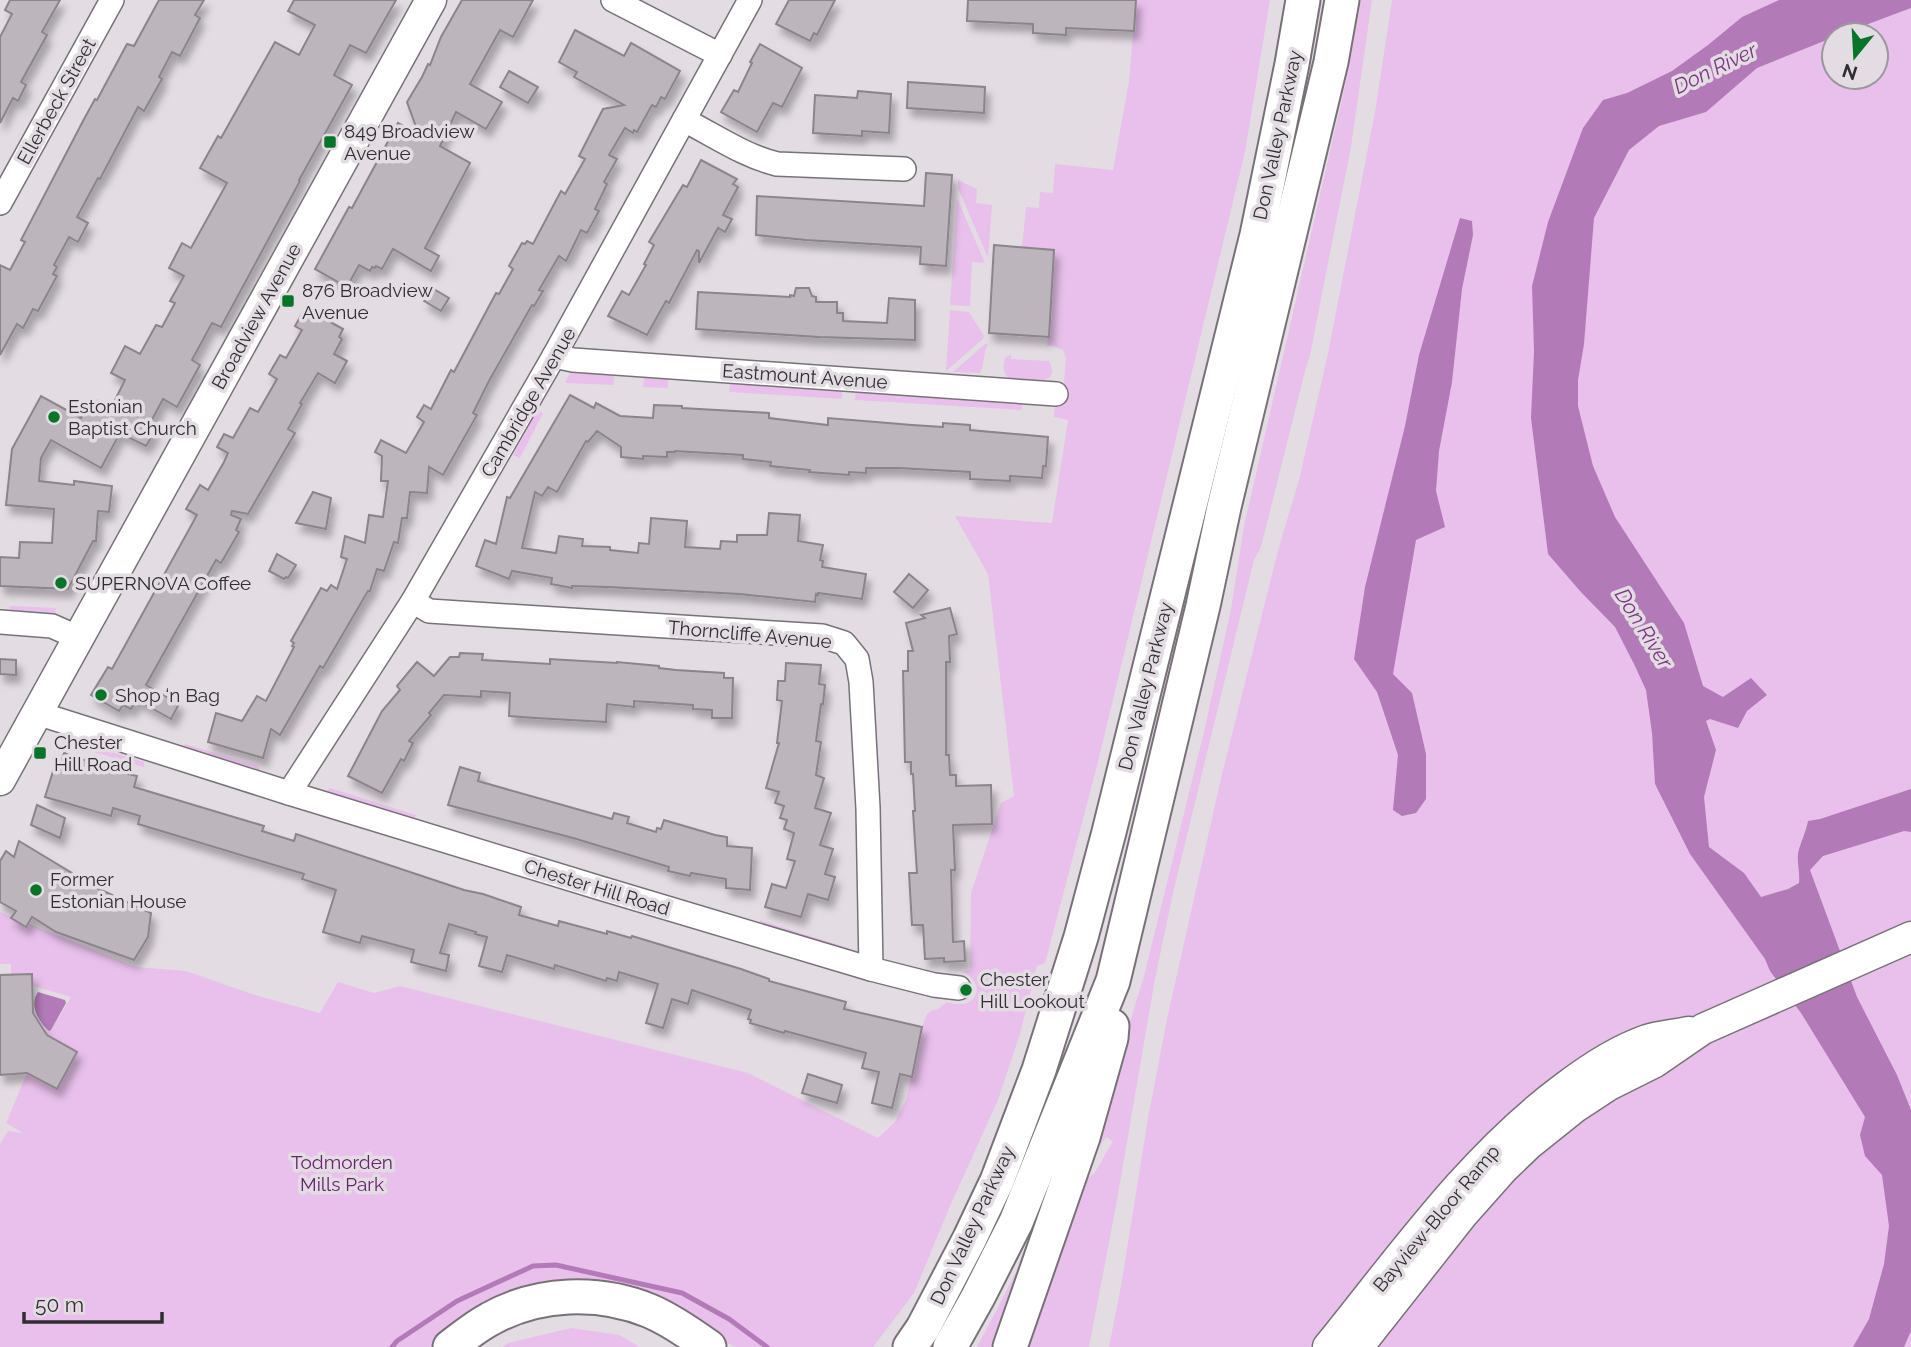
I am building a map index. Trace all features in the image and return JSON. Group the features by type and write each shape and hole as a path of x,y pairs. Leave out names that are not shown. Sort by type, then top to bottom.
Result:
{"highway":[{"name":"Don Valley Parkway","path":"910,1347 923,1328 997,1181 1039,1070 1081,937 1257,235 1303,0"},
{"name":"Don Valley Parkway","path":"950,1347 1016,1222 1113,981 1331,62 1342,0"},
{"path":"1010,1347 1083,1137 1111,1038 1113,981"},
{"path":"450,1347 476,1327 500,1314 544,1300 581,1296 618,1300 649,1311 685,1330 709,1347"},
{"path":"476,1347 505,1330 537,1318 589,1313 614,1315 639,1323 681,1347"}],"main road":[{"name":"Broadview Avenue","path":"0,780 430,0"},
{"name":"Bayview-Bloor Ramp","path":"1358,1347 1463,1214 1517,1154 1552,1124 1586,1099 1655,1062 1703,1029 1911,937"},
{"name":"Bayview-Bloor Ramp","path":"1328,1347 1461,1184 1527,1117 1579,1077 1622,1052 1648,1040 1703,1029"}],"street":[{"name":"Ellerbeck Street","path":"0,203 112,0"},
{"path":"614,0 720,55"},
{"name":"Cambridge Avenue","path":"289,793 413,601 554,356 750,0"},
{"path":"684,120 763,161 777,164 904,169"},
{"name":"Eastmount Avenue","path":"554,356 1056,394"},
{"name":"Thorncliffe Avenue","path":"413,601 429,611 822,636 844,643 857,659 861,682 868,808 871,969"},
{"path":"0,622 52,626 79,638"},
{"name":"Chester Hill Road","path":"37,713 289,793 871,969 934,985 959,988"}],"green space":[{"name":"Todmorden Mills Park","path":"1136,0 1270,0 1245,152 1097,766 1045,963 1037,966 1020,1034 998,1100 914,1293 873,1347 736,1347 616,1291 436,1347 0,1347 0,1144 8,1131 23,1133 6,1123 27,1073 57,1089 77,1052 47,1035 45,1029 51,1030 71,997 33,986 32,974 11,974 11,964 0,964 0,912 136,967 186,971 255,995 320,1013 338,982 374,993 400,986 748,1073 878,1138 895,1122 906,1100 927,1014 947,1002 966,1003 976,995 975,982 962,972 970,969 971,893 1001,803 1014,796 988,574 955,516 1052,523 1068,420 1054,417 1055,404 1062,404 1066,358 1063,350 1047,346 1054,250 1022,247 1026,207 1039,208 1040,192 1053,193 1055,164 1113,170 1129,81"},
{"path":"1361,0 1372,0 1351,147 1310,355 1261,547 1254,560 1173,893 1089,1347 1025,1347 1084,1180 1094,1174 1113,1141 1106,1137 1087,1160 1144,976 1203,736 1231,609 1244,526 1345,86"},
{"path":"1392,0 1911,0 1911,1347 1109,1347 1167,1019 1221,778 1277,554 1300,476 1328,353 1375,112"},
{"path":"958,180 977,189 976,203 992,205 988,258 958,188"},
{"path":"957,198 985,263 972,262 970,306 950,305"},
{"path":"950,310 969,312 984,336 946,371"},
{"path":"988,344 980,373 953,372"},
{"path":"1011,355 1011,359 1049,361 1051,376 1032,382 1010,380 1003,365 1007,356"},
{"path":"570,373 615,375 613,385 565,383"},
{"path":"644,378 668,379 668,388 643,387"},
{"path":"730,383 842,390 842,399 729,392"},
{"path":"856,390 1023,402 1022,410 855,400"},
{"path":"537,410 543,413 520,458 513,455"},
{"path":"10,606 56,608 55,613 9,611"},
{"path":"69,739 144,762 144,767 67,744"},
{"path":"185,744 259,766 259,770 183,749"},
{"path":"330,788 416,815 415,819 332,794 327,791"},
{"path":"760,920 842,946 843,949 760,926"},
{"path":"1023,1259 1029,1261 1000,1347 977,1347"},
{"path":"571,1328 619,1335 640,1347 502,1347 508,1343"}],"water":[{"name":"Don River","path":"1779,0 1911,0 1911,8 1876,21 1820,21 1820,43 1757,68 1706,112 1659,126 1629,150 1594,218 1584,344 1578,380 1578,406 1593,466 1615,517 1684,623 1703,686 1723,697 1751,678 1767,695 1747,711 1738,728 1710,719 1706,721 1716,750 1704,797 1709,847 1744,873 1761,897 1799,883 1798,854 1808,821 1911,789 1911,832 1904,831 1823,856 1810,870 1857,997 1897,1075 1911,1110 1911,1331 1904,1347 1853,1347 1869,1319 1884,1264 1889,1226 1882,1175 1865,1156 1860,1135 1865,1117 1801,1013 1690,854 1655,784 1646,690 1634,664 1615,627 1548,554 1531,418 1534,351 1532,286 1548,222 1583,128 1603,100 1627,93 1672,71 1742,17"},
{"path":"1460,218 1472,221 1473,235 1462,289 1452,382 1439,451 1436,491 1445,527 1416,540 1393,674 1412,693 1426,754 1426,799 1416,813 1402,816 1393,810 1398,755 1377,692 1354,659 1365,587 1405,426 1419,355"},
{"path":"38,992 65,1000 66,1003 49,1031 36,1013 34,1002"}],"building":[{"path":"10,0 60,0 42,32 47,35 21,82 26,85 18,101 13,98 0,123 0,37 12,14 5,10"},
{"path":"159,0 204,0 195,15 200,18 180,56 172,52 159,77 162,79 144,111 138,107 77,217 88,223 78,242 69,237 54,265 57,267 53,274 57,276 38,311 33,309 23,328 17,324 0,355 0,265 10,270 25,242 21,240 95,99 97,100 127,44 134,46"},
{"path":"294,0 396,0 366,53 350,45 334,75 352,85 221,327 212,323 192,360 200,365 177,407 163,399 148,427 155,431 146,446 120,433 101,468 51,440 41,458 39,481 74,485 74,481 112,486 109,512 98,511 96,541 93,541 68,589 0,586 0,557 19,558 20,542 52,543 54,509 6,505 12,449 41,396 81,418 89,402 96,406 98,401 111,408 125,380 111,373 125,346 140,354 156,325 162,327 175,303 170,301 184,276 169,268 182,243 191,248 227,183 200,168 218,136 221,138 275,42 299,55 315,25 288,11"},
{"path":"462,0 533,0 513,37 500,30 470,84 502,102 486,129 456,112 440,146 470,163 425,248 439,256 431,271 393,249 382,269 376,266 370,271 359,265 347,287 315,269 398,123 419,135 407,102 428,64 430,65 441,37"},
{"path":"789,0 835,0 817,35 814,33 810,41 776,24"},
{"path":"968,0 1136,0 1134,31 1066,28 1066,35 1033,33 1033,24 967,21"},
{"path":"575,30 624,56 631,43 680,71 665,99 661,97 656,107 652,105 637,132 634,130 633,133 625,128 609,155 617,159 604,182 607,184 595,209 599,211 587,233 581,230 566,261 559,256 539,290 543,291 534,306 532,305 489,381 473,413 477,415 443,475 429,467 427,493 410,492 407,518 402,518 398,543 394,542 384,571 377,569 370,591 323,668 320,666 280,735 271,729 263,758 208,742 216,713 242,721 257,696 266,701 294,647 291,641 321,588 327,591 331,585 337,589 347,559 341,557 345,536 365,543 369,515 383,517 388,481 381,481 382,456 375,452 381,440 406,453 424,422 417,417 424,405 431,409 451,370 454,372 496,293 499,294 513,269 509,266 522,243 527,241 533,244 561,191 565,194 585,159 579,156 603,109 624,105 574,77 577,72 559,62"},
{"path":"760,44 802,68 782,107 773,103 757,132 721,112 734,90 738,92"},
{"path":"509,71 538,87 528,103 500,87"},
{"path":"908,82 985,87 984,113 907,108"},
{"path":"858,91 891,94 889,133 862,131 862,136 813,133 815,95 857,98"},
{"path":"701,160 737,179 733,184 738,187 723,215 732,219 725,232 718,228 699,263 697,250 669,303 666,301 647,335 608,316 622,291 629,295 654,245 649,242 683,185 687,187"},
{"path":"926,173 952,175 946,266 920,264 921,247 756,235 757,196 924,206"},
{"path":"994,245 1054,250 1049,337 989,333"},
{"path":"432,288 449,298 441,311 424,301"},
{"path":"796,288 809,288 812,296 816,297 816,302 837,302 837,313 843,313 843,321 887,323 889,298 915,300 915,340 696,329 698,292 790,297 794,296"},
{"path":"305,308 343,329 339,337 342,339 334,354 347,361 335,383 318,373 288,429 295,433 248,514 232,511 231,515 241,519 236,530 239,532 221,563 216,560 146,685 179,704 171,719 137,700 131,709 123,705 119,711 91,695 108,667 112,669 197,515 186,509 200,485 208,490 224,462 228,453 217,447 224,434 233,438 250,408 258,412 277,379 269,374 280,355 286,358 302,330 295,326"},
{"path":"570,395 594,408 596,403 620,416 653,418 654,405 769,413 769,418 828,425 828,418 943,427 943,423 970,425 970,430 1048,437 1046,466 1043,466 1042,478 1010,476 1010,481 970,479 970,472 898,468 866,468 866,473 849,472 849,475 809,472 810,470 770,466 771,462 743,459 743,455 675,451 667,452 667,457 621,457 621,447 597,431 586,441 557,492 548,487 542,496 535,492 522,548 556,553 559,536 583,539 582,546 610,547 610,550 638,553 639,543 649,544 651,518 687,521 685,547 720,549 721,541 737,542 737,535 767,535 769,513 800,515 798,541 823,545 820,560 823,561 822,567 866,574 862,599 818,593 815,602 740,594 608,587 572,588 551,584 552,578 512,571 509,579 476,566 485,540 496,544 507,497 510,498"},
{"path":"313,492 331,498 326,529 296,523"},
{"path":"277,554 296,565 288,578 284,579 269,571"},
{"path":"909,574 928,590 913,608 894,592"},
{"path":"950,608 957,634 949,636 950,662 946,662 946,755 949,755 950,775 956,775 956,786 991,785 992,824 953,825 953,942 964,941 965,961 944,962 944,958 925,959 923,925 912,925 909,873 917,873 915,811 911,762 905,762 903,671 908,671 908,651 913,651 906,623 925,618 921,615"},
{"path":"460,653 483,654 482,660 550,664 550,659 617,662 724,673 724,678 733,678 732,718 712,718 712,710 693,709 693,705 634,701 634,707 607,704 606,722 509,716 510,693 481,691 481,697 444,695 409,741 413,743 404,761 401,759 382,793 348,776 382,711 400,690 397,686 417,662 434,676 450,657 459,657"},
{"path":"0,659 16,660 16,675 0,674"},
{"path":"786,663 821,665 819,684 825,685 816,741 821,742 816,775 824,778 815,808 831,813 820,845 833,849 825,874 835,877 828,900 808,894 801,917 765,907 772,884 786,888 795,861 787,859 794,833 784,829 787,820 780,818 784,806 775,803 779,792 766,788 779,743 782,701 777,700 778,681 785,681"},
{"path":"64,753 137,776 134,787 264,826 262,831 294,841 296,834 483,894 521,907 519,915 558,926 559,921 607,934 607,931 631,938 632,936 741,969 769,981 846,1002 844,1009 922,1027 912,1077 900,1074 892,1108 872,1103 879,1072 862,1068 866,1053 750,1023 751,1020 748,1019 751,1010 692,990 688,1004 672,999 663,1028 646,1023 658,984 619,972 617,981 607,978 606,981 555,965 554,969 507,955 502,972 479,966 487,937 449,924 440,953 449,955 446,971 411,962 414,950 362,936 360,943 323,932 336,890 302,879 304,874 138,824 140,816 113,808 111,816 45,797 54,768 59,770"},
{"path":"460,767 480,773 478,781 612,819 614,813 629,817 627,823 656,832 657,828 661,829 664,820 727,837 727,846 752,848 750,890 726,888 726,879 668,871 669,867 573,838 448,805"},
{"path":"37,805 65,818 60,838 31,825"},
{"path":"19,841 97,888 151,913 148,937 134,960 56,932 32,917 26,927 11,918 16,911 0,902 0,861 6,851 14,857"},
{"path":"32,974 33,1013 47,1035 77,1052 57,1089 27,1073 0,1075 0,975"},
{"path":"808,1074 842,1085 837,1103 802,1093"}],"waterway":[{"path":"392,1347 457,1301 533,1266 556,1265 682,1293 729,1319 767,1347"}],"place":[{"name":"849 Broadview Avenue","path":"330,142"},
{"name":"876 Broadview Avenue","path":"288,301"},
{"name":"Estonian Baptist Church","path":"54,417"},
{"name":"SUPERNOVA Coffee","path":"61,583"},
{"name":"Shop ‘n Bag","path":"101,695"},
{"name":"Chester Hill Road","path":"40,753"},
{"name":"Former Estonian House","path":"36,890"},
{"name":"Chester Hill Lookout","path":"966,990"}]}
